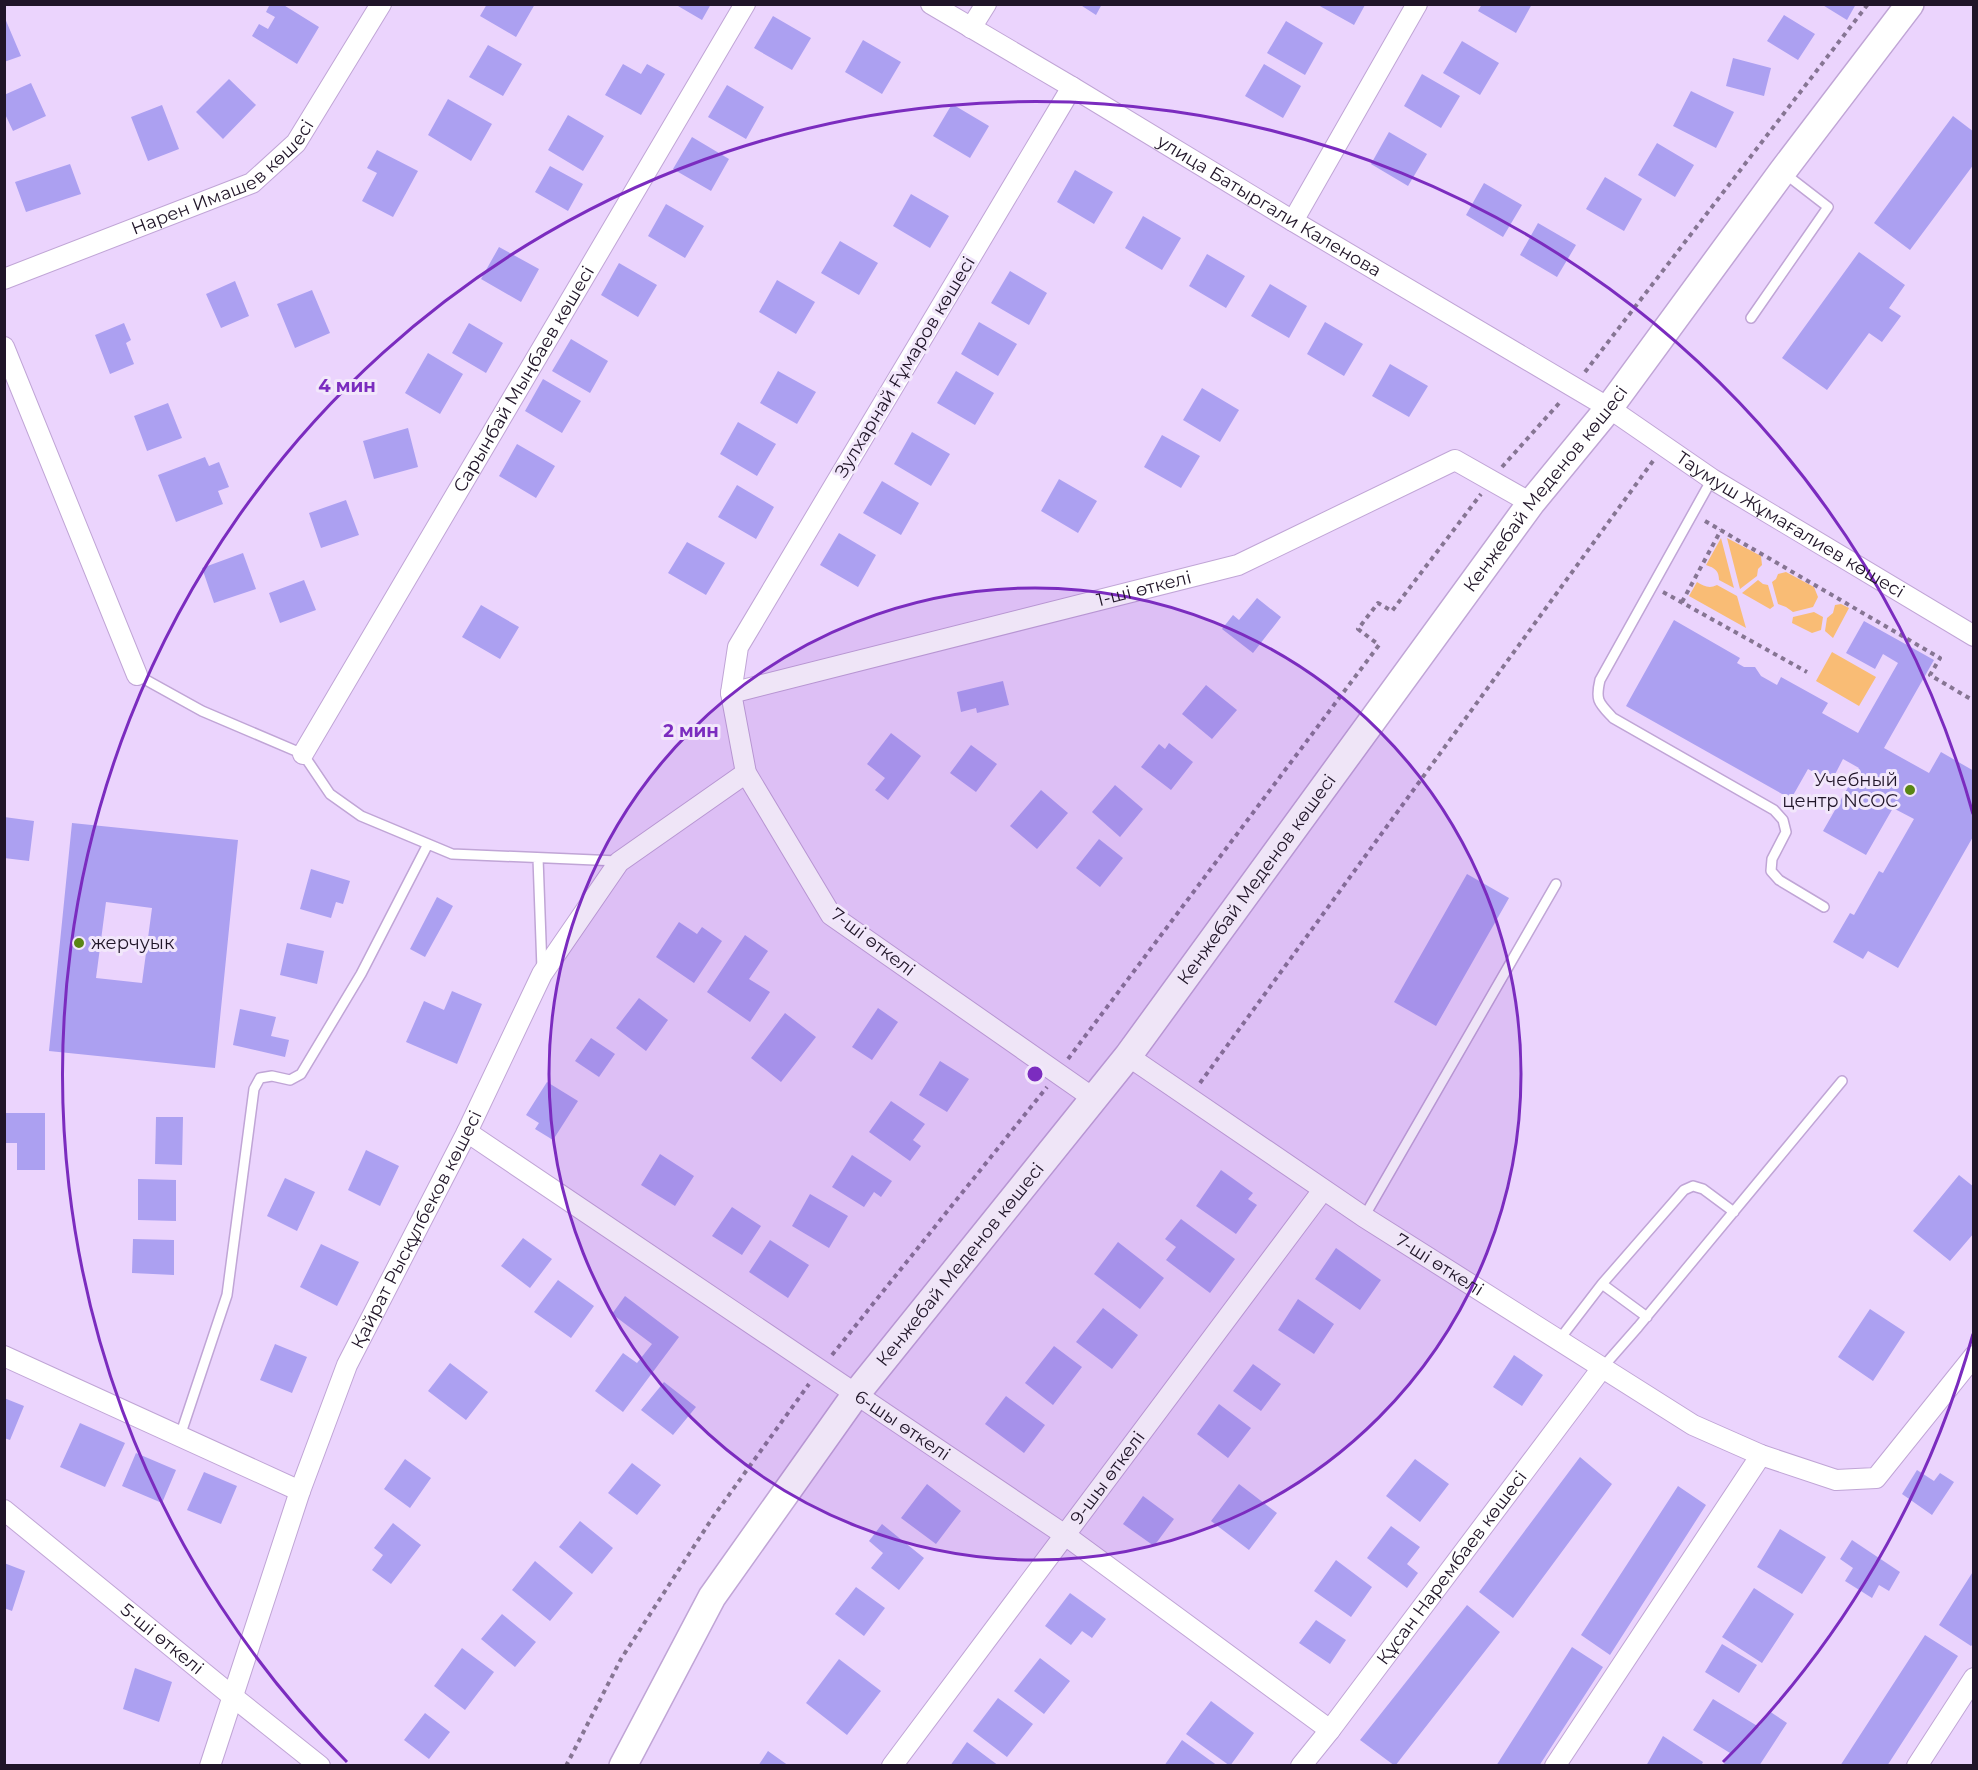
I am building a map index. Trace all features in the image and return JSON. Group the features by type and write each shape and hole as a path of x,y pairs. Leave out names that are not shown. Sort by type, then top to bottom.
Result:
{"street":[{"name":"Нарен Имашев көшесi","path":"4,279 252,183 296,143 381,4"},
{"name":"Сарынбай Мыңбаев көшесі","path":"303,754 745,4"},
{"name":"улица Батыргали Каленова","path":"931,4 1610,408"},
{"path":"971,28 986,4"},
{"path":"1293,221 1417,4"},
{"name":"Кенжебай Меденов көшесі","path":"623,1766 712,1597 856,1394 1128,1056 1531,503 1610,408 1782,172 1910,4"},
{"name":"Зулхарнай Ғұмаров көшесі","path":"738,647 1072,87"},
{"path":"4,347 137,675"},
{"name":"Таумуш Жұмағалиев көшесі","path":"1610,408 1712,479 1974,636"},
{"name":"1-ші өткелі","path":"731,693 1238,565 1455,460 1531,503"},
{"name":"7-ші өткелі","path":"738,647 731,693 746,773 831,915 1093,1098"},
{"name":"Қайрат Рысқұлбеков көшесі","path":"210,1766 300,1491 346,1365 467,1132 542,974 619,861 746,773"},
{"name":"7-ші өткелі","path":"1128,1056 1364,1217 1602,1368 1693,1425 1761,1455 1836,1480 1876,1478 1974,1356"},
{"name":"6-шы өткелі","path":"467,1132 1065,1534 1330,1730"},
{"name":"9-шы өткелі","path":"892,1766 1323,1190"},
{"path":"4,1356 300,1491"},
{"name":"Құсан Нарембаев көшесі","path":"1301,1766 1602,1368"},
{"path":"1555,1766 1761,1455"},
{"name":"5-ші өткелі","path":"4,1510 320,1766"},
{"path":"1917,1766 1974,1678"}],"lane":[{"path":"1751,318 1828,207 1782,172"},
{"path":"1712,479 1600,681 1597,692 1598,703 1613,718 1774,810 1783,820 1786,832 1773,859 1771,871 1779,880 1824,907"},
{"path":"137,675 202,711 303,754 330,794 361,816 452,854 619,861"},
{"path":"180,1436 227,1295 254,1089 260,1078 272,1076 290,1080 301,1074 360,974 428,844"},
{"path":"538,858 542,974"},
{"path":"1364,1217 1556,884"},
{"path":"1602,1368 1647,1317 1842,1081"},
{"path":"1559,1340 1602,1284 1684,1190 1693,1186 1703,1189 1734,1212"},
{"path":"1602,1284 1647,1317"}],"path":[{"path":"566,1766 621,1659 713,1517 820,1370 1058,1073 1379,645 1358,629 1378,603 1392,611 1491,480 1573,387 1868,4"},
{"path":"1189,1098 1664,446"},
{"path":"1692,513 1940,658 1930,675 1974,701"},
{"path":"1682,602 1721,530"},
{"path":"1652,586 1808,672"}],"shaded area":[{"path":"1721,538 1734,588 1719,580 1716,570 1706,565"},
{"path":"1727,538 1761,556 1762,565 1758,569 1757,576 1740,589"},
{"path":"1786,572 1814,587 1818,597 1813,607 1793,612 1778,604 1772,582 1778,574"},
{"path":"1758,580 1768,585 1774,606 1770,609 1742,593"},
{"path":"1697,582 1709,587 1717,585 1737,596 1746,628 1689,596"},
{"path":"1841,604 1849,608 1833,638 1825,631 1827,618 1833,613 1835,605"},
{"path":"1814,612 1823,617 1821,630 1812,633 1792,623 1793,617"},
{"path":"1832,652 1876,677 1859,706 1816,681"}],"building":[{"path":"270,4 282,4 319,27 297,64 252,36 259,24 268,29 275,17 266,12"},
{"path":"487,4 535,4 516,37 480,16"},
{"path":"679,4 711,4 702,20 678,6"},
{"path":"1079,4 1102,4 1096,15"},
{"path":"1482,4 1532,4 1516,33 1478,11"},
{"path":"1821,4 1856,4 1847,20"},
{"path":"1318,5 1365,5 1354,25"},
{"path":"1784,15 1815,34 1798,60 1767,41"},
{"path":"4,16 21,56 4,62"},
{"path":"773,16 811,38 792,70 754,48"},
{"path":"1286,21 1323,43 1305,75 1267,53"},
{"path":"863,40 901,62 882,94 845,72"},
{"path":"1462,41 1499,63 1480,95 1443,73"},
{"path":"488,45 522,64 503,96 469,77"},
{"path":"1733,58 1771,68 1764,96 1726,86"},
{"path":"623,64 641,74 647,64 665,74 641,115 605,95"},
{"path":"1264,64 1301,86 1283,118 1245,96"},
{"path":"1422,74 1460,96 1441,128 1404,106"},
{"path":"229,79 256,105 223,139 196,112"},
{"path":"31,83 46,116 13,131 4,112 4,95"},
{"path":"727,85 764,107 746,139 708,117"},
{"path":"1691,91 1734,112 1716,148 1673,126"},
{"path":"448,99 492,124 471,161 428,135"},
{"path":"952,104 989,126 970,158 933,136"},
{"path":"162,105 179,149 148,161 131,117"},
{"path":"568,115 604,136 583,171 548,150"},
{"path":"1953,116 1974,132 1974,164 1910,250 1874,223"},
{"path":"1389,132 1427,154 1408,186 1371,164"},
{"path":"692,137 729,159 711,191 673,169"},
{"path":"1657,143 1694,165 1675,197 1638,175"},
{"path":"377,150 418,171 393,217 362,201 377,173 367,168"},
{"path":"70,164 81,194 26,212 15,182"},
{"path":"550,166 583,184 568,211 535,192"},
{"path":"1075,170 1113,192 1094,224 1057,202"},
{"path":"1605,177 1642,199 1624,231 1586,209"},
{"path":"1484,183 1522,205 1503,237 1466,215"},
{"path":"911,194 949,216 930,248 893,226"},
{"path":"666,204 704,226 685,258 648,236"},
{"path":"1143,216 1181,238 1162,270 1125,248"},
{"path":"1538,223 1576,245 1557,277 1520,255"},
{"path":"840,241 878,263 859,295 821,273"},
{"path":"499,247 539,269 521,302 481,279"},
{"path":"1859,252 1905,285 1889,308 1901,316 1882,342 1869,333 1827,390 1782,358"},
{"path":"1207,254 1245,276 1226,308 1189,286"},
{"path":"619,263 657,285 638,317 601,295"},
{"path":"1010,271 1047,293 1029,325 991,303"},
{"path":"777,280 815,302 796,334 759,312"},
{"path":"235,281 249,316 221,328 206,294"},
{"path":"1270,284 1307,306 1289,338 1251,316"},
{"path":"312,290 330,333 295,348 277,304"},
{"path":"979,322 1017,344 998,376 961,354"},
{"path":"1325,322 1363,344 1344,376 1307,354"},
{"path":"124,323 131,340 126,343 134,364 110,374 95,335"},
{"path":"469,323 503,343 486,373 452,353"},
{"path":"571,339 608,361 590,393 552,371"},
{"path":"428,353 463,374 440,414 405,393"},
{"path":"1390,364 1428,386 1409,417 1372,396"},
{"path":"778,371 816,392 797,424 760,403"},
{"path":"956,371 994,393 975,425 937,403"},
{"path":"543,379 581,401 562,433 525,411"},
{"path":"1202,388 1239,410 1220,442 1183,420"},
{"path":"168,403 182,438 147,451 134,416"},
{"path":"738,422 776,444 757,476 720,454"},
{"path":"408,428 418,467 374,479 363,441"},
{"path":"912,432 950,454 931,486 894,464"},
{"path":"1162,435 1200,456 1181,488 1144,467"},
{"path":"517,444 555,466 536,498 499,476"},
{"path":"205,457 209,466 219,462 229,487 218,491 223,504 176,522 158,475"},
{"path":"1059,479 1097,501 1078,533 1041,511"},
{"path":"882,481 919,503 901,535 863,513"},
{"path":"737,485 774,507 756,539 718,517"},
{"path":"346,500 359,535 321,548 309,513"},
{"path":"839,533 876,555 858,587 820,565"},
{"path":"687,542 725,563 706,595 668,573"},
{"path":"243,553 256,589 214,603 202,568"},
{"path":"304,580 316,610 280,623 269,593"},
{"path":"1257,598 1281,617 1253,653 1222,629 1233,615 1239,620"},
{"path":"481,605 519,627 500,659 462,637"},
{"name":"Учебный центр NCOC","path":"1674,620 1740,658 1737,663 1744,667 1755,667 1761,676 1777,685 1781,677 1828,703 1822,713 1858,733 1898,663 1883,654 1875,669 1846,653 1864,621 1934,660 1884,748 1929,773 1941,752 1974,771 1974,835 1898,968 1868,951 1863,959 1833,942 1850,913 1854,915 1879,871 1883,873 1914,819 1893,808 1866,855 1823,831 1859,768 1843,759 1831,782 1808,769 1791,799 1626,706"},
{"path":"1003,681 1009,705 977,713 976,708 961,712 957,692"},
{"path":"1206,685 1237,710 1212,739 1182,714"},
{"path":"891,733 921,756 888,800 875,790 885,778 867,764"},
{"path":"1169,743 1193,762 1171,790 1141,767 1159,744 1165,749"},
{"path":"971,745 997,764 976,792 950,773"},
{"path":"1115,785 1143,809 1120,837 1092,812"},
{"path":"1041,790 1068,813 1037,849 1010,826"},
{"path":"4,817 34,821 29,861 4,858"},
{"path":"72,823 238,840 215,1068 49,1051","holes":["106,902 152,908 142,983 96,978"]},
{"path":"1099,839 1123,858 1100,887 1076,868"},
{"path":"311,869 350,881 343,904 336,902 331,918 300,909"},
{"path":"1467,874 1509,898 1436,1026 1394,1002"},
{"path":"437,897 453,906 425,957 410,949"},
{"path":"679,922 697,934 702,927 722,941 694,983 656,957"},
{"path":"745,935 768,951 749,979 770,992 750,1022 707,992"},
{"path":"287,943 324,951 317,984 280,975"},
{"path":"452,991 482,1004 457,1064 406,1042 424,1001 444,1010"},
{"path":"639,998 668,1020 646,1051 616,1028"},
{"path":"878,1008 898,1022 872,1060 852,1047"},
{"path":"240,1009 276,1017 271,1036 289,1040 285,1057 233,1045"},
{"path":"785,1013 816,1037 781,1082 751,1058"},
{"path":"591,1038 615,1054 599,1077 575,1061"},
{"path":"940,1061 969,1079 947,1112 919,1095"},
{"path":"547,1082 578,1101 553,1140 535,1129 539,1123 526,1115"},
{"path":"891,1101 925,1124 913,1140 921,1146 910,1161 869,1132"},
{"path":"4,1113 45,1113 45,1170 17,1170 17,1143 4,1143"},
{"path":"156,1117 183,1117 182,1165 155,1164"},
{"path":"366,1150 399,1166 380,1206 348,1190"},
{"path":"660,1154 694,1176 675,1206 641,1185"},
{"path":"852,1155 892,1181 881,1197 874,1192 864,1207 832,1187"},
{"path":"1221,1170 1253,1193 1248,1199 1257,1205 1236,1234 1196,1206"},
{"path":"1959,1175 1974,1187 1974,1233 1950,1261 1913,1231"},
{"path":"285,1178 315,1192 297,1231 267,1216"},
{"path":"138,1179 176,1180 176,1221 138,1220"},
{"path":"810,1194 848,1216 829,1248 792,1226"},
{"path":"732,1207 761,1226 742,1255 712,1236"},
{"path":"1181,1219 1235,1259 1210,1293 1166,1260 1176,1247 1165,1239"},
{"path":"523,1238 552,1259 530,1288 501,1266"},
{"path":"133,1239 174,1240 174,1275 132,1273"},
{"path":"770,1240 809,1265 788,1298 749,1272"},
{"path":"1118,1242 1164,1278 1140,1309 1094,1274"},
{"path":"321,1244 359,1262 337,1306 300,1287"},
{"path":"1336,1248 1381,1280 1360,1310 1315,1279"},
{"path":"558,1280 594,1306 571,1338 534,1312"},
{"path":"625,1296 679,1337 623,1412 595,1391 623,1353 637,1363 652,1344 612,1314"},
{"path":"1298,1299 1334,1324 1314,1354 1278,1330"},
{"path":"1103,1308 1138,1335 1112,1369 1076,1342"},
{"path":"1870,1309 1905,1332 1873,1381 1838,1357"},
{"path":"275,1344 307,1357 292,1393 260,1380"},
{"path":"1054,1346 1082,1367 1053,1405 1025,1383"},
{"path":"1514,1355 1543,1375 1522,1406 1493,1387"},
{"path":"450,1363 488,1392 466,1420 428,1391"},
{"path":"1253,1364 1281,1384 1261,1411 1233,1391"},
{"path":"664,1382 696,1407 673,1435 641,1410"},
{"path":"1006,1396 1045,1425 1024,1453 985,1424"},
{"path":"4,1398 24,1406 10,1440 4,1438"},
{"path":"1219,1404 1251,1428 1228,1458 1197,1434"},
{"path":"80,1423 125,1443 105,1487 60,1467"},
{"path":"136,1453 176,1470 162,1503 122,1486"},
{"path":"1580,1457 1612,1484 1513,1618 1479,1592"},
{"path":"405,1459 431,1478 410,1508 384,1489"},
{"path":"1415,1459 1449,1484 1420,1522 1386,1496"},
{"path":"632,1463 661,1485 637,1515 608,1493"},
{"path":"1917,1470 1934,1481 1940,1473 1954,1482 1932,1515 1902,1494"},
{"path":"204,1472 237,1486 221,1524 187,1510"},
{"path":"927,1484 961,1511 936,1544 901,1518"},
{"path":"1239,1484 1277,1513 1249,1550 1211,1521"},
{"path":"1678,1486 1706,1505 1610,1655 1581,1635"},
{"path":"1143,1496 1174,1519 1154,1546 1123,1524"},
{"path":"580,1521 613,1548 592,1574 559,1547"},
{"path":"393,1523 421,1545 391,1584 372,1570 383,1555 374,1548"},
{"path":"882,1524 924,1558 899,1590 871,1568 883,1553 869,1541"},
{"path":"1391,1526 1420,1547 1407,1564 1418,1573 1407,1588 1367,1558"},
{"path":"1780,1529 1826,1557 1802,1594 1757,1567"},
{"path":"1852,1540 1900,1572 1889,1591 1879,1585 1872,1598 1845,1581 1853,1568 1840,1559"},
{"path":"1336,1560 1372,1587 1351,1617 1314,1591"},
{"path":"535,1561 573,1593 550,1621 512,1590"},
{"path":"4,1563 25,1571 12,1611 4,1608"},
{"path":"1974,1570 1974,1643 1971,1646 1939,1625"},
{"path":"856,1587 885,1608 864,1636 835,1614"},
{"path":"1754,1588 1794,1614 1762,1663 1722,1637"},
{"path":"1070,1593 1106,1619 1092,1638 1082,1631 1071,1645 1045,1626"},
{"path":"1467,1605 1500,1632 1395,1766 1360,1740"},
{"path":"502,1614 536,1642 515,1667 481,1639"},
{"path":"1316,1620 1346,1640 1330,1664 1299,1643"},
{"path":"1925,1635 1958,1656 1887,1766 1840,1766"},
{"path":"1722,1644 1757,1665 1739,1693 1705,1672"},
{"path":"1572,1647 1603,1667 1539,1766 1496,1766"},
{"path":"462,1648 494,1672 465,1710 434,1686"},
{"path":"1040,1658 1070,1681 1044,1714 1014,1691"},
{"path":"839,1659 881,1691 847,1735 806,1703"},
{"path":"135,1668 172,1682 159,1722 123,1709"},
{"path":"998,1698 1033,1724 1007,1757 973,1731"},
{"path":"1713,1699 1759,1727 1769,1711 1787,1723 1759,1766 1723,1766 1730,1753 1693,1730"},
{"path":"1211,1701 1254,1733 1230,1766 1186,1734"},
{"path":"425,1713 450,1732 429,1759 404,1740"},
{"path":"1663,1736 1703,1762 1701,1766 1646,1766"},
{"path":"1182,1740 1218,1766 1164,1766"},
{"path":"967,1742 999,1766 950,1766"},
{"path":"768,1751 789,1766 758,1766"}],"place":[{"name":"Учебный центр NCOC","path":"1910,790"},
{"name":"жерчуык","path":"79,943"}]}
